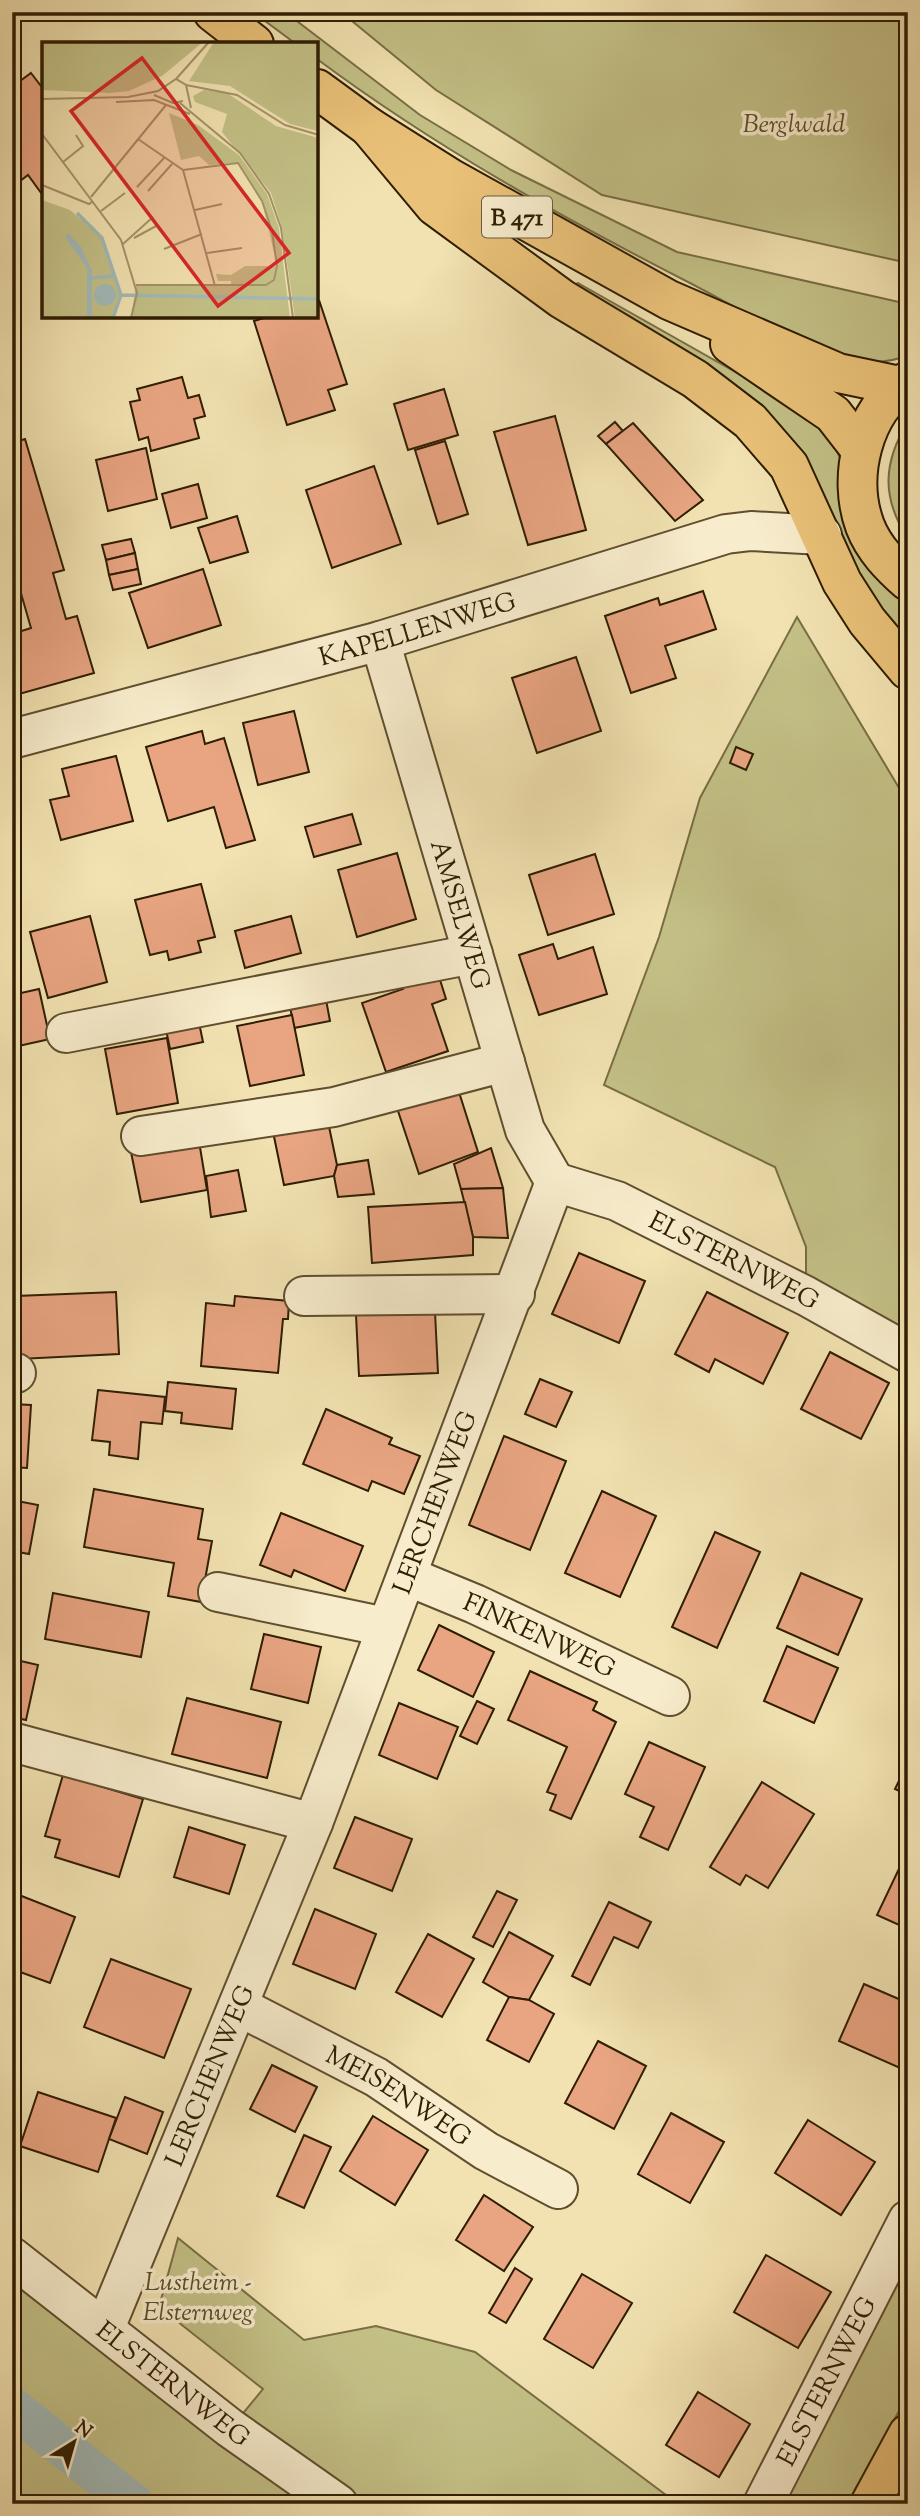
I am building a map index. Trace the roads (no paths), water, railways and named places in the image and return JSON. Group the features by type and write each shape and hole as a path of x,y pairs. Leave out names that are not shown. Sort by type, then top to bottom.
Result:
{"main road":[{"path":"213,12 251,42"},
{"name":"B 471","path":"318,90 369,127 543,232 668,300 838,373 904,383"},
{"path":"369,127 435,206 562,299 695,379 750,421 789,466 842,582 867,621 908,670"},
{"name":"B 471","path":"668,300 833,414 860,450"},
{"path":"904,383 876,415 860,450 857,489 865,527 885,560 908,581"},
{"path":"870,2504 908,2434"}],"street":[{"name":"KAPELLENWEG","path":"12,739 380,641 726,534 771,532 822,535"},
{"name":"AMSELWEG","path":"380,641 525,1130 555,1182"},
{"path":"66,1033 473,954"},
{"path":"141,1136 334,1107 505,1062"},
{"name":"LERCHENWEG","path":"105,2328 313,1822 515,1294 555,1182"},
{"name":"ELSTERNWEG","path":"555,1182 617,1201 806,1296 908,1353"},
{"path":"304,1296 515,1294"},
{"name":"FINKENWEG","path":"407,1576 475,1604 670,1696"},
{"path":"218,1592 386,1627"},
{"path":"12,1742 313,1822"},
{"name":"MEISENWEG","path":"238,2006 376,2077 486,2151 558,2189"},
{"name":"ELSTERNWEG","path":"763,2504 908,2220"},
{"name":"ELSTERNWEG","path":"12,2257 230,2428 338,2504"}],"waterway":[{"path":"12,2407 134,2504"}],"park label":[{"name":"Berglwald","path":"794,123"},
{"name":"Lustheim - Elsternweg","path":"198,2296"}]}
